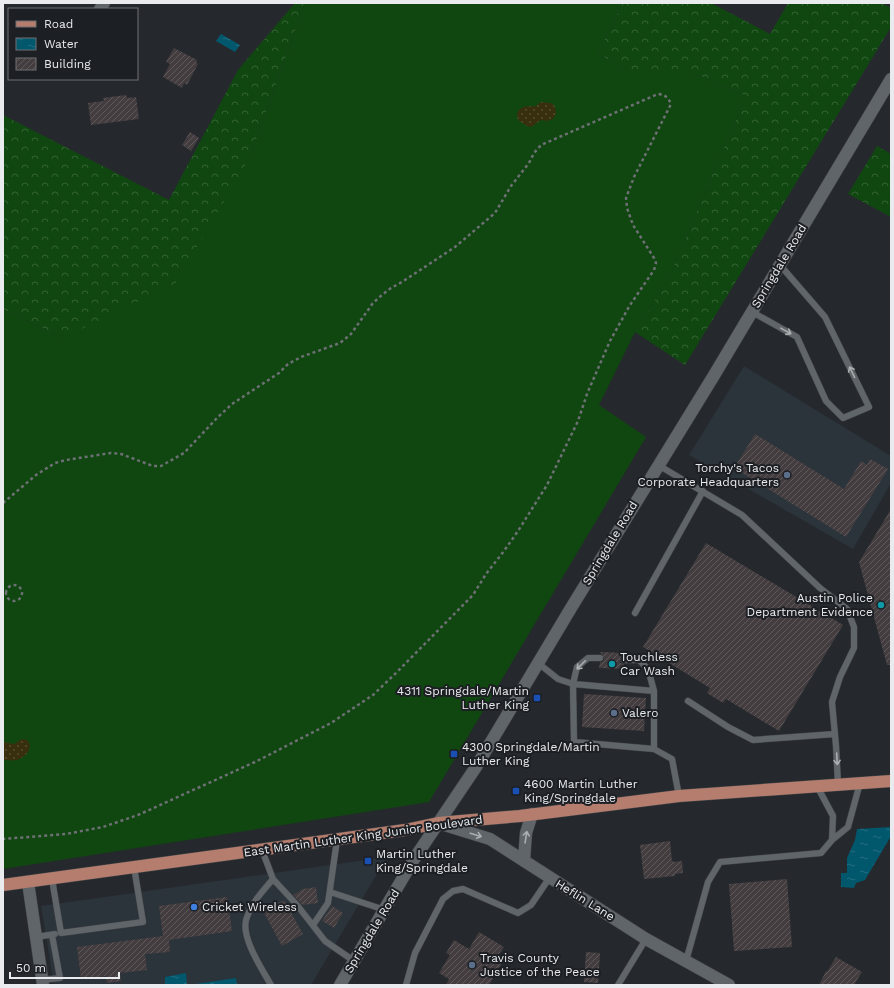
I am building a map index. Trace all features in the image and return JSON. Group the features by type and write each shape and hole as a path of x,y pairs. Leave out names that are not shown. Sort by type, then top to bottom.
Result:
{"main road":[{"name":"Springdale Road","path":"340,985 414,859 476,768 891,79"},
{"name":"East Martin Luther King Junior Boulevard","path":"3,886 337,840 405,830 438,823 532,814 679,796 891,781"},
{"path":"524,861 526,833 532,814"},
{"name":"Heflin Lane","path":"438,823 490,839 646,938 729,985"},
{"path":"28,882 43,982"}],"lane":[{"path":"752,312 797,337 826,401 843,418 869,407 825,317 780,265"},
{"path":"658,465 742,515 820,588 847,610 854,627 854,648 840,677 832,702 838,784"},
{"path":"635,613 703,491"},
{"path":"600,658 588,658 576,667 573,684 574,742 654,749 672,759 679,796"},
{"path":"624,660 639,660 648,669 654,691 654,749"},
{"path":"538,663 558,679 573,684 654,691"},
{"path":"688,701 728,727 753,740 835,734"},
{"path":"686,961 708,882 720,862 821,853 832,840 848,827 860,783"},
{"path":"818,786 833,816 832,840"},
{"path":"313,925 328,903 337,840"},
{"path":"262,850 273,879 297,905 325,941 354,961"},
{"path":"36,937 143,922 134,867"},
{"path":"406,985 415,953 443,899 453,891 463,889 518,913 531,905 550,877"},
{"path":"52,879 61,933"},
{"path":"271,985 252,953 245,929 246,918 254,902 273,879"},
{"path":"330,892 385,910"},
{"path":"43,982 60,978 52,935"},
{"path":"618,985 646,938"}],"path":[{"path":"3,503 36,475 55,463 66,460 111,453 131,457 153,466 161,466 172,461 184,453 232,404 279,373 288,364 301,357 340,343 351,334 373,303 382,295 455,247 495,213 511,186 541,145 658,94 665,95 670,100 671,104 634,177 626,198 627,208 633,226 656,263 654,270 630,305 610,341 587,394 578,420 546,485 511,541 472,595 373,695 331,723 255,762 119,823 66,834 3,839"},
{"path":"10,586 17,586 22,592 22,596 19,600 11,600 7,596 7,591 10,586"},
{"path":"3,589 7,591"}],"shaded area":[{"path":"744,366 891,456 891,483 853,549 689,455"},
{"path":"387,857 311,985 54,985 41,906"}],"green space":[{"path":"295,3 305,3 250,157 176,283 63,338 3,309 3,115 169,200 238,70"},
{"path":"305,3 623,3 598,53 628,72 691,72 746,96 668,279 635,332 599,405 646,437 429,802 3,869 3,309 63,338 250,157"},
{"path":"623,3 711,3 770,34 788,3 882,3 891,8 891,27 685,365 635,332 668,279 746,96 691,72 628,72 598,53"},
{"path":"877,146 891,154 891,217 848,194"}],"sand":[{"path":"541,102 551,103 555,106 556,114 553,119 547,121 541,120 531,127 518,120 517,114 523,107 536,106"},
{"path":"22,739 27,740 29,743 30,746 28,752 17,760 3,760 3,742 14,744"}],"water":[{"path":"221,34 240,45 235,52 216,41"},
{"path":"891,827 891,836 865,880 856,883 854,888 841,887 841,873 847,873 847,858 855,840 857,829"},
{"path":"186,973 187,985 165,985 165,977"},
{"path":"236,978 237,985 189,985"}],"building":[{"path":"174,48 197,60 196,62 198,64 187,85 184,83 182,88 163,77 170,64 166,62"},
{"path":"126,95 127,98 136,97 139,119 91,125 88,103 104,101 103,98"},
{"path":"190,132 199,138 191,151 182,145"},
{"path":"755,434 844,489 861,461 867,465 870,459 888,469 846,537 734,468"},
{"name":"Austin Police Department Evidence","path":"891,509 891,665 887,665 859,562"},
{"path":"706,543 843,625 779,731 726,699 723,703 707,693 710,688 643,647"},
{"name":"Touchless Car Wash","path":"600,652 624,653 624,656 621,656 620,663 624,664 624,669 599,668 600,662 603,662 604,658"},
{"name":"Valero","path":"584,694 646,698 644,731 582,727"},
{"path":"670,841 672,861 682,861 683,873 675,874 675,876 644,879 640,845"},
{"path":"787,879 792,947 734,951 729,884"},
{"path":"316,887 318,903 303,905 293,895 303,889"},
{"path":"227,897 232,931 169,940 170,952 145,954 147,970 120,973 121,981 107,983 106,976 81,979 77,947 163,936 159,906"},
{"path":"284,900 303,934 282,946 263,911"},
{"path":"332,906 343,913 334,928 322,921"},
{"name":"Travis County Justice of the Peace","path":"479,932 504,947 499,954 505,958 489,985 446,985 449,979 439,973 450,955 446,953 454,940 469,949"},
{"path":"586,952 600,953 598,983 584,982"},
{"path":"836,957 862,972 854,985 819,985 826,971 827,972"}],"place":[{"name":"Torchy's Tacos Corporate Headquarters","path":"787,475"},
{"name":"Austin Police Department Evidence","path":"881,605"},
{"name":"Touchless Car Wash","path":"612,664"},
{"name":"4311 Springdale/Martin Luther King","path":"537,698"},
{"name":"Valero","path":"614,713"},
{"name":"4300 Springdale/Martin Luther King","path":"454,754"},
{"name":"4600 Martin Luther King/Springdale","path":"516,791"},
{"name":"Martin Luther King/Springdale","path":"368,861"},
{"name":"Cricket Wireless","path":"194,907"},
{"name":"Travis County Justice of the Peace","path":"472,965"}]}
